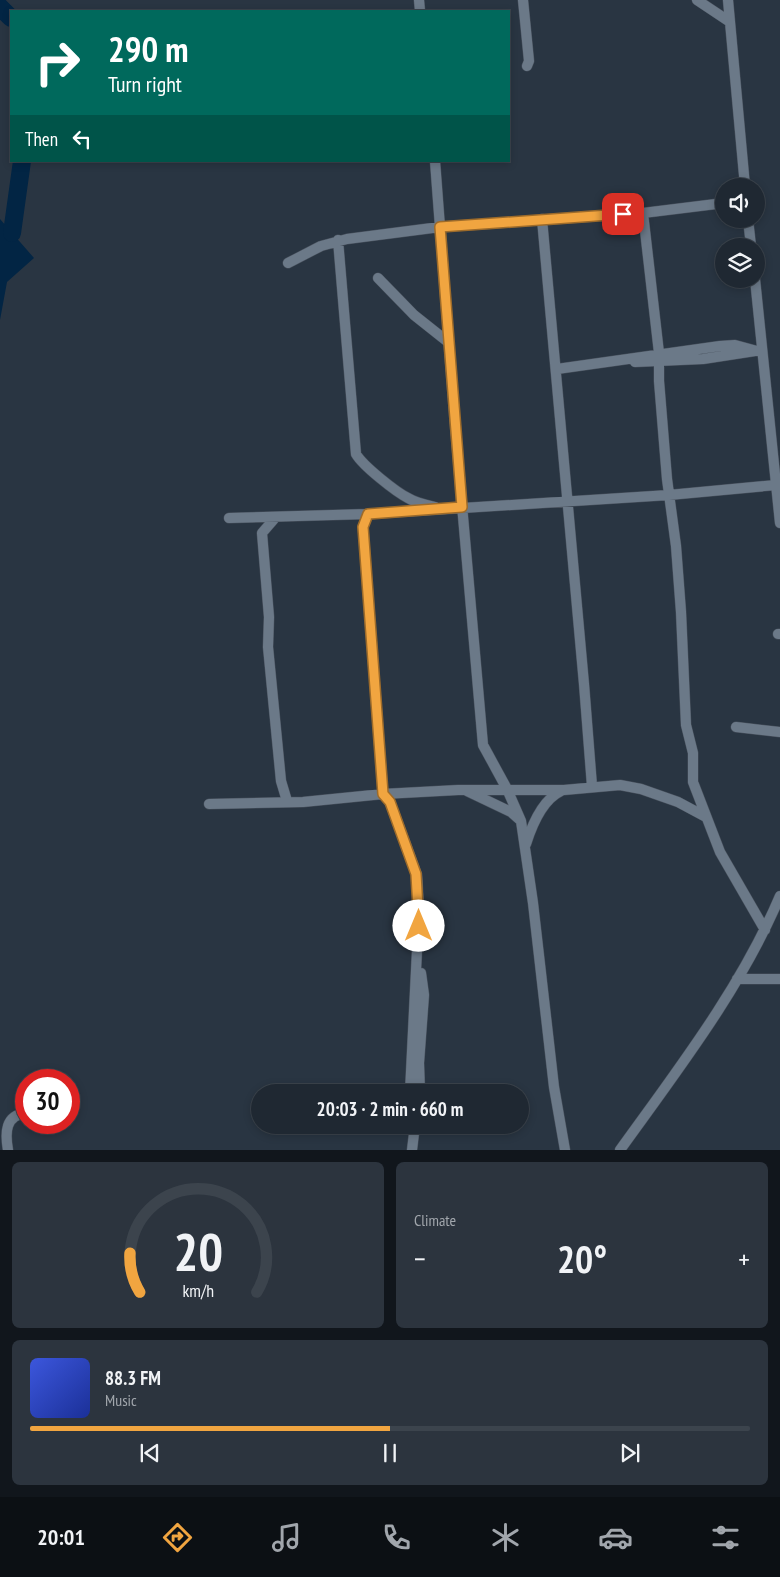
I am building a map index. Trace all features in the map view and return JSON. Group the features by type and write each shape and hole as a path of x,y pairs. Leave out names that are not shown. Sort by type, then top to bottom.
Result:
{"street":[{"path":"523,0 527,66"},
{"path":"697,0 730,22"},
{"path":"728,0 744,178"},
{"path":"434,162 483,745 507,789 521,820 526,846 551,1044 554,1087 565,1150"},
{"path":"288,263 338,240 440,227 642,212 715,204"},
{"path":"642,212 659,358 669,495 676,546 686,725 693,753 693,782 720,852 766,930"},
{"path":"542,219 557,369 592,786"},
{"path":"338,240 356,454 361,462 398,493 410,500 441,509"},
{"path":"378,278 414,315 448,342"},
{"path":"756,288 761,351 775,415 776,485 780,523"},
{"path":"557,369 608,360 659,358 735,344 761,351"},
{"path":"229,518 368,514 568,502 776,485"},
{"path":"368,514 363,527 383,794 390,802 416,874 419,910 410,1084"},
{"path":"275,518 262,533 269,617 268,647 281,781 287,801"},
{"path":"736,727 780,732"},
{"path":"210,804 303,802 383,794 464,790 564,790 620,785 640,789 678,802 706,817"},
{"path":"464,790 511,812 521,820"},
{"path":"526,846 530,832 542,808 553,795 564,790"},
{"path":"620,1150 698,1042 766,930 780,896"},
{"path":"418,958 424,995 420,1042 420,1084"},
{"path":"737,979 780,978"},
{"path":"8,1150 5,1128 10,1120 15,1117"},
{"path":"405,1150 407,1134"},
{"path":"412,1150 414,1134"}],"water":[{"path":"0,219 34,258 7,282 0,320"}],"waterway":[{"path":"0,7 10,17"},
{"path":"12,233 22,162"}],"route":[{"path":"419,926 418,882 416,874 390,802 383,794 363,527 368,514 462,507 454,425 440,227 623,214"}]}
